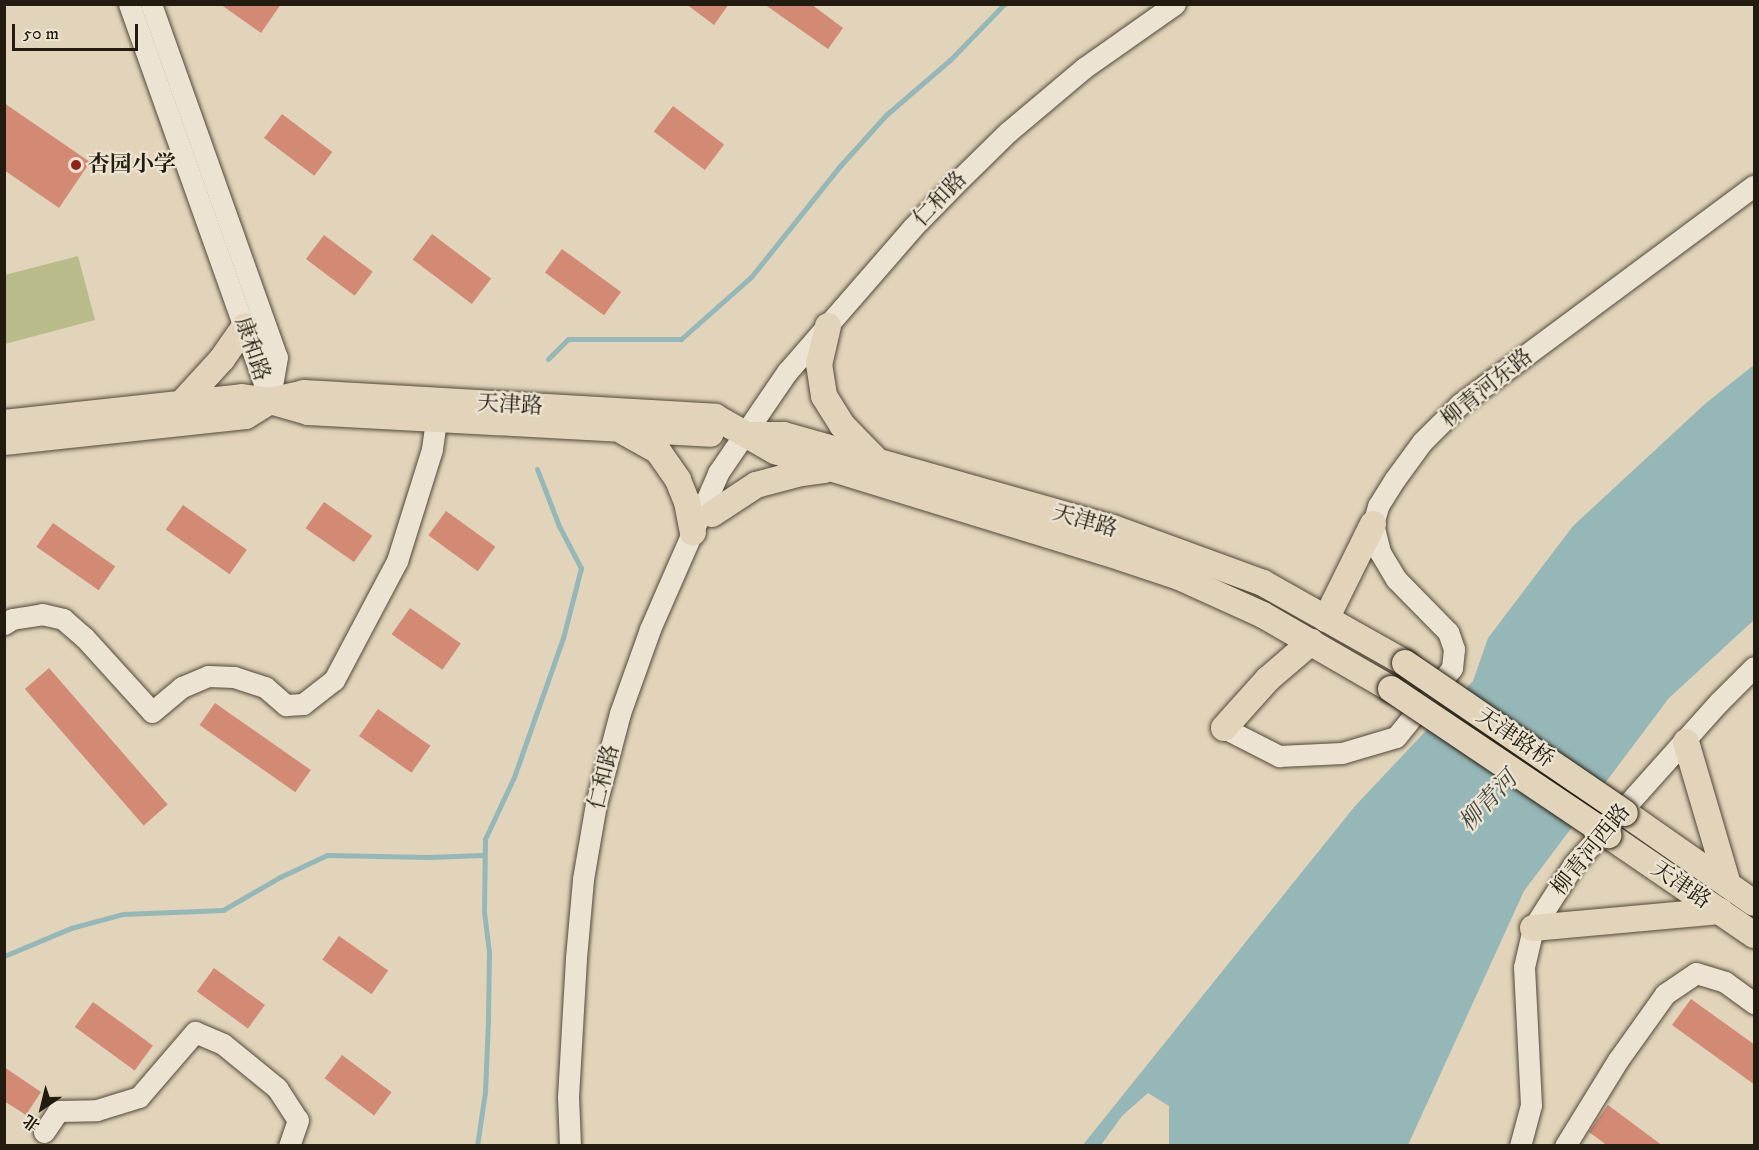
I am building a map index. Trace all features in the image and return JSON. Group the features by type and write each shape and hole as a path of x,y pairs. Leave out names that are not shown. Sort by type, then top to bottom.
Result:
{"main road":[{"path":"180,405 222,359 244,326"},
{"path":"828,326 819,364 824,396 842,425 878,462"},
{"name":"天津路","path":"4,442 246,416 270,401 304,393 716,417 775,451 1104,552 1179,578 1263,615 1391,689"},
{"name":"天津路","path":"4,423 242,397 270,401 308,412 619,429 783,435 1113,528 1263,583 1405,663"},
{"path":"619,429 658,451 678,480 687,502 693,532"},
{"path":"712,513 756,485 801,472 832,469"},
{"path":"1326,619 1373,524"},
{"path":"1224,728 1268,679 1311,642"},
{"name":"天津路桥","path":"1405,663 1624,813"},
{"name":"天津路桥","path":"1391,689 1608,835"},
{"path":"1686,742 1728,885"},
{"name":"天津路","path":"1624,813 1755,903"},
{"name":"天津路","path":"1608,835 1755,935"},
{"path":"1533,928 1720,911"}],"street":[{"name":"康和路","path":"129,4 270,401"},
{"name":"康和路","path":"151,4 277,357 270,401"},
{"name":"仁和路","path":"579,1146 578,1097 585,959 592,880 605,806 628,716 659,633 745,435 780,367 905,222 1002,125 1079,61 1159,4"},
{"name":"仁和路","path":"570,1146 568,1097 576,958 583,879 596,804 620,713 650,629 717,473 787,372 912,228 1008,132 1084,68 1175,4"},
{"name":"柳青河东路","path":"1373,524 1378,506 1395,479 1422,442 1460,404 1755,186"},
{"path":"4,624 12,619 42,614 63,619 84,637 152,712 182,687 208,676 234,677 265,687 286,705 303,704 334,680 397,561 432,449 436,419"},
{"path":"1224,728 1279,756 1342,753 1370,746 1396,736 1452,668 1454,649 1448,632 1396,579 1380,552 1373,524"},
{"name":"柳青河西路","path":"1520,1146 1531,1106 1524,967 1533,928 1574,864 1686,742 1719,702 1755,668"},
{"path":"1565,1146 1618,1060 1665,994 1696,973 1725,982 1755,1003"},
{"path":"44,1131 58,1111 97,1110 139,1097 195,1032 224,1044 277,1088 298,1120 289,1146"}],"green space":[{"path":"78,256 95,320 5,344 5,275"}],"water":[{"name":"柳青河","path":"1754,365 1754,620 1669,698 1524,891 1408,1145 1169,1145 1169,1106 1148,1093 1122,1116 1101,1145 1082,1146 1355,806 1473,681 1488,638 1573,526 1706,403"}],"building":[{"path":"220,4 281,4 261,33"},
{"path":"686,4 729,4 714,25"},
{"path":"764,4 811,4 843,28 828,49"},
{"path":"4,103 90,162 59,208 4,170"},
{"path":"673,106 724,145 705,170 654,132"},
{"path":"282,114 332,152 314,176 264,138"},
{"path":"432,234 491,279 472,304 413,260"},
{"path":"324,235 373,272 355,296 306,259"},
{"path":"562,249 621,292 604,315 545,272"},
{"path":"324,502 372,536 354,562 306,528"},
{"path":"183,505 247,550 230,574 166,530"},
{"path":"446,511 495,547 478,571 428,535"},
{"path":"53,523 115,567 99,590 36,547"},
{"path":"410,608 461,644 442,670 392,634"},
{"path":"49,668 168,805 144,826 25,689"},
{"path":"215,703 311,770 295,792 200,725"},
{"path":"378,709 430,746 411,773 359,736"},
{"path":"339,936 388,970 372,994 322,960"},
{"path":"214,968 265,1005 248,1028 197,991"},
{"path":"1691,999 1755,1045 1755,1085 1672,1025"},
{"path":"93,1002 153,1045 135,1071 75,1027"},
{"path":"342,1055 392,1092 374,1115 325,1078"},
{"path":"4,1067 41,1092 26,1115 4,1101"},
{"path":"1608,1105 1663,1146 1608,1146 1589,1132"}],"waterway":[{"path":"548,359 568,339 681,339 751,277 840,166 886,115 950,60 1004,4"},
{"path":"477,1146 485,1092 488,1021 489,952 484,912 485,839 514,777 563,638 581,568 559,526 537,469"},
{"path":"4,956 71,928 123,914 223,910 280,877 327,855 428,857 483,855"}],"place":[{"name":"杏园小学","path":"76,165"}]}
